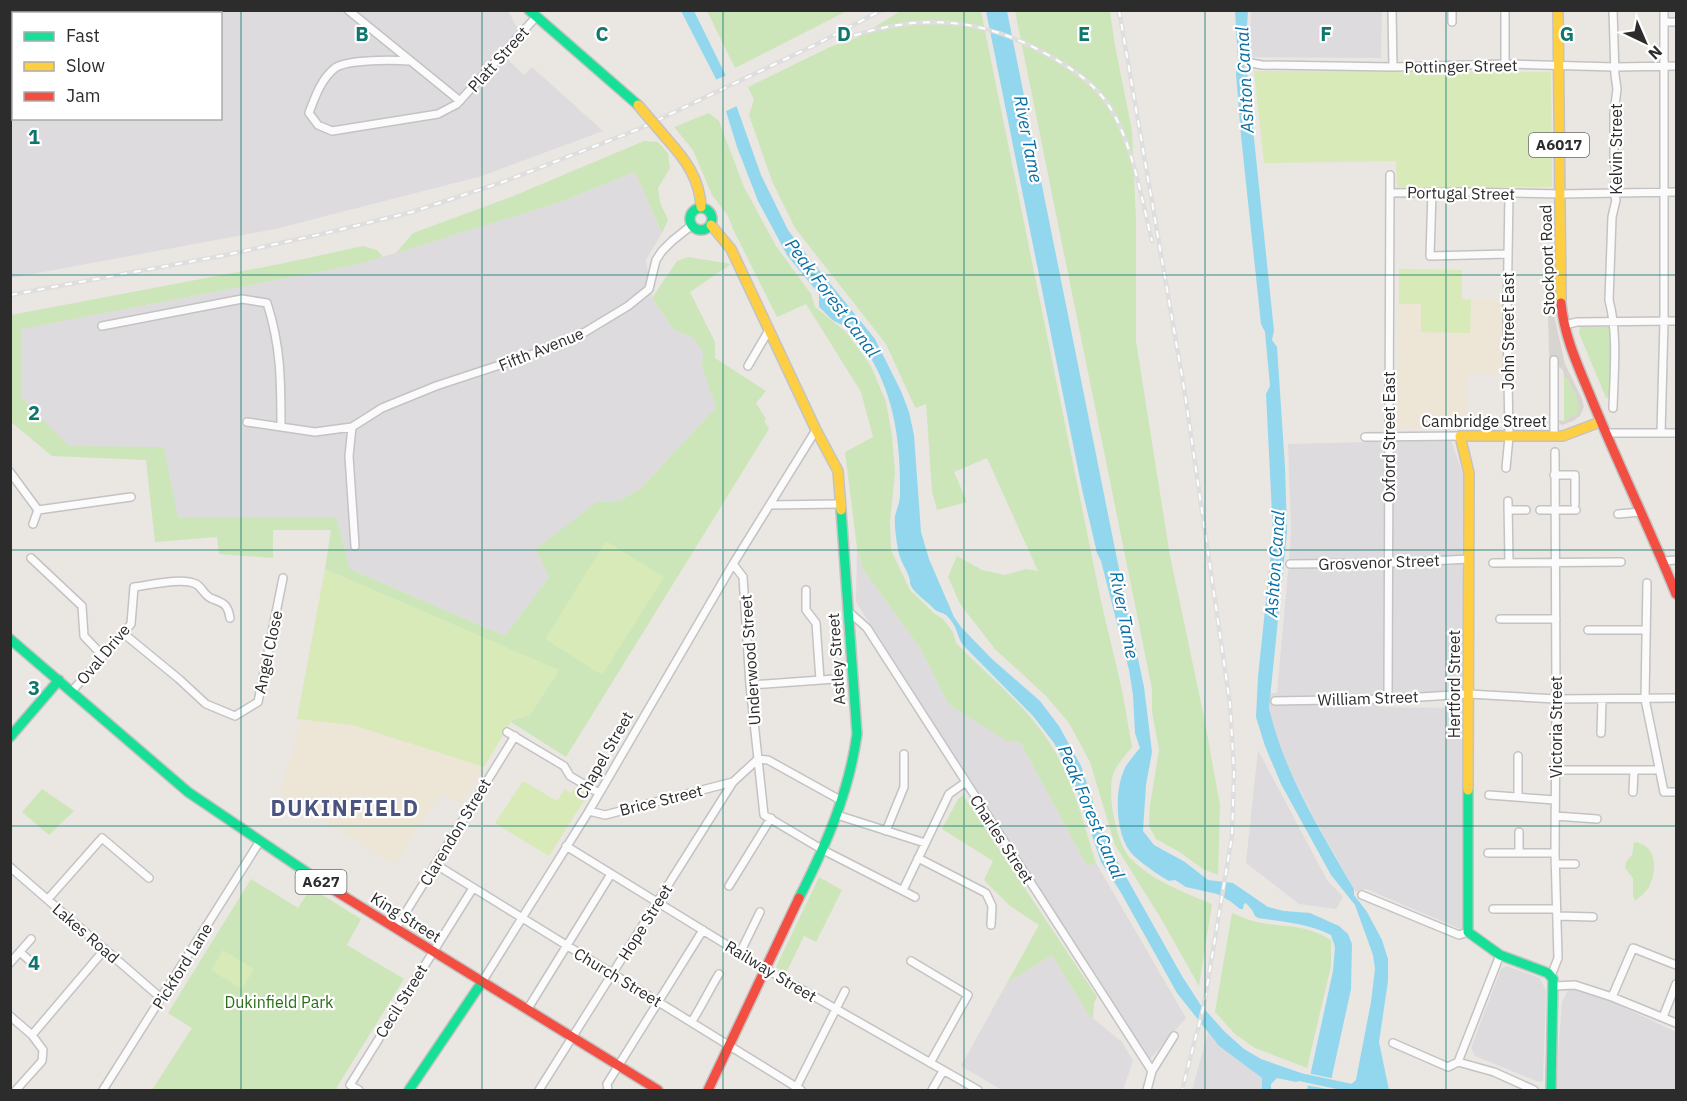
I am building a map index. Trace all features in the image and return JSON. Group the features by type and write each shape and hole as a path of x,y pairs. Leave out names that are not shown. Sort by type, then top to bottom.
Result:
{"main road":[{"name":"Stockport Road","path":"1558,10 1561,194 1559,279 1564,325 1600,422 1677,594"},
{"path":"532,14 638,105 678,150 693,173 701,207"},
{"path":"701,207 710,212 712,218 711,225 702,230 692,225 690,219 692,212 701,207"},
{"name":"Astley Street","path":"708,1090 823,850 842,801 855,757 857,734 838,471 731,249 711,225"},
{"name":"Cambridge Street","path":"1460,436 1563,436 1600,422"},
{"name":"Hertford Street","path":"1460,436 1469,473 1468,932"},
{"name":"King Street","path":"10,639 188,792 325,885 658,1090"},
{"path":"10,737 59,680"},
{"path":"1468,932 1500,955 1551,976 1554,986 1551,1090"},
{"name":"Chapel Street","path":"409,1090 482,982"}],"street":[{"path":"348,10 460,101 438,114 332,131 318,125 309,113 325,78 337,66 382,59 410,61"},
{"path":"1392,10 1393,67"},
{"path":"1452,10 1452,22"},
{"path":"1505,10 1505,64"},
{"name":"Kelvin Street","path":"1613,10 1617,89 1614,113 1614,163 1617,175 1612,189 1616,200 1612,217 1609,300 1614,321 1613,408"},
{"path":"1661,433 1664,321 1664,10"},
{"name":"Platt Street","path":"460,101 532,14"},
{"path":"1664,22 1677,22"},
{"name":"Pottinger Street","path":"1246,62 1262,65 1393,67 1505,64 1677,66"},
{"name":"Oxford Street East","path":"1388,699 1390,175"},
{"path":"1432,192 1430,256 1508,254"},
{"name":"Portugal Street","path":"1390,193 1677,192"},
{"name":"John Street East","path":"1506,468 1509,436 1509,194"},
{"name":"Fifth Avenue","path":"352,427 382,408 436,386 542,351 602,323 649,289 656,260 662,251 692,225"},
{"path":"102,326 242,299 267,303 276,332 281,378 281,427"},
{"path":"1564,325 1577,322 1677,321"},
{"path":"748,366 770,330"},
{"path":"1554,360 1554,436"},
{"path":"247,422 315,432 352,427 349,456 354,546"},
{"name":"Chapel Street","path":"482,982 589,811 733,564 816,429"},
{"path":"1605,433 1677,433"},
{"name":"Cambridge Street","path":"1365,437 1460,436"},
{"name":"Victoria Street","path":"1551,976 1558,958 1554,853 1555,452"},
{"path":"10,472 38,510"},
{"path":"1540,510 1575,507 1575,475 1554,475"},
{"path":"38,510 131,497"},
{"path":"1508,501 1509,563"},
{"path":"770,505 840,504"},
{"path":"33,524 38,510"},
{"path":"1508,510 1526,510"},
{"path":"1618,514 1641,512"},
{"path":"31,558 82,606 84,636 103,656"},
{"name":"Grosvenor Street","path":"1290,564 1469,559"},
{"path":"1664,561 1677,560"},
{"path":"1493,563 1621,562"},
{"name":"Underwood Street","path":"733,564 743,577 750,685 764,815 771,818"},
{"name":"Angel Close","path":"123,633 206,704 235,716 258,702 284,578"},
{"name":"Oval Drive","path":"72,691 131,624 134,587 186,581 197,584 210,598 226,606 230,618"},
{"path":"1647,583 1646,699 1664,792 1677,792"},
{"path":"806,590 806,610 816,623 820,680"},
{"name":"Charles Street","path":"848,611 867,628 1152,1071"},
{"path":"1500,619 1556,620"},
{"path":"1588,630 1646,630"},
{"path":"750,685 835,679"},
{"name":"William Street","path":"1275,701 1388,699 1468,694 1556,699 1677,699"},
{"path":"1601,733 1602,699"},
{"name":"Clarendon Street","path":"396,928 511,734 564,766 570,776 599,793"},
{"path":"886,831 904,787 904,754"},
{"path":"1518,756 1518,796"},
{"path":"758,759 768,760 842,801"},
{"name":"Hope Street","path":"539,1090 733,782 758,759"},
{"path":"1555,770 1659,770"},
{"path":"1633,792 1634,770"},
{"name":"Brice Street","path":"589,811 605,815 733,782"},
{"path":"903,890 949,794 966,782"},
{"path":"1489,795 1555,800"},
{"path":"837,815 925,843"},
{"path":"1555,816 1597,819"},
{"path":"729,886 771,818 823,850 915,897"},
{"path":"1519,832 1519,853"},
{"path":"48,899 102,838 149,878"},
{"name":"Pickford Lane","path":"103,1090 260,841"},
{"name":"Railway Street","path":"566,846 766,969 978,1090"},
{"path":"1488,853 1554,853"},
{"path":"918,858 986,893 992,906 991,925"},
{"name":"Church Street","path":"435,864 692,1021 798,1090"},
{"path":"1555,864 1575,864"},
{"name":"Lakes Road","path":"10,867 161,998"},
{"path":"527,1010 611,874"},
{"name":"Cecil Street","path":"359,1090 350,1085 472,888"},
{"path":"1362,895 1459,935 1468,932"},
{"path":"1493,909 1593,917"},
{"path":"740,953 760,912"},
{"path":"608,1090 607,1084 703,930"},
{"path":"10,963 31,939"},
{"path":"1612,997 1633,948 1677,965"},
{"path":"32,1035 105,949"},
{"path":"20,952 30,961"},
{"path":"1458,1062 1500,955"},
{"path":"911,961 968,995 930,1063"},
{"path":"692,1021 718,974"},
{"path":"1663,1017 1677,984"},
{"path":"1554,986 1575,985 1677,1023"},
{"path":"798,1090 845,991"},
{"path":"10,1016 32,1035 43,1050 42,1061 16,1090"},
{"path":"1147,1090 1152,1071 1174,1036"},
{"path":"1393,1043 1448,1066 1458,1062 1494,1072 1534,1090"},
{"path":"932,1090 943,1071"}],"shaded area":[{"path":"11,11 508,11 518,29 499,51 524,75 532,67 603,131 482,176 275,229 11,278"},
{"path":"1251,11 1382,11 1381,58 1249,57"},
{"path":"635,172 662,233 646,260 652,298 674,330 694,338 703,352 702,367 716,407 641,488 619,501 597,502 549,577 505,636 350,569 336,517 178,518 164,447 69,447 21,397 20,329 360,264 560,202"},
{"path":"1399,269 1462,270 1462,300 1503,300 1502,374 1467,374 1466,429 1398,428"},
{"path":"1553,311 1565,364 1584,407 1580,416 1573,421 1562,425 1558,422 1557,420 1564,421 1577,414 1579,407 1576,395 1564,377 1563,370 1558,366 1557,358 1554,357 1551,429 1548,314"},
{"path":"1451,440 1463,475 1462,569 1465,570 1463,691 1381,694 1380,707 1464,708 1463,930 1366,889 1356,892 1316,822 1290,770 1274,731 1269,708 1270,693 1277,693 1290,550 1288,444"},
{"path":"857,548 863,569 920,648 948,704 1020,742 1087,866 1096,863 1186,1018 1150,1059 856,602"},
{"path":"301,720 353,725 484,767 461,803 441,793 395,864 280,793"},
{"path":"1258,750 1327,880 1343,897 1336,909 1299,904 1246,863"},
{"path":"1052,955 1088,1014 1122,1042 1133,1061 1123,1090 1002,1090 961,1066 1007,983"},
{"path":"1507,966 1540,978 1546,991 1543,1081 1539,1082 1475,1056 1471,1048 1501,969"},
{"path":"1569,988 1589,991 1676,1032 1676,1090 1555,1090 1562,1002"},
{"path":"1208,1033 1219,1046 1262,1078 1262,1090 1192,1090"}],"green space":[{"path":"902,10 981,11 1132,747 1117,766 1112,779 1111,798 1115,821 1126,853 1140,867 1169,885 1212,904 1199,986 1160,917 1115,845 1090,762 1069,723 1046,696 995,649 960,604 948,577 957,556 982,570 1005,575 1026,569 1038,571 987,458 954,472 967,502 937,510 932,491 926,404 916,408 886,344 795,228 772,181 749,115 754,100 748,87 830,47 859,37"},
{"path":"707,11 847,11 735,68"},
{"path":"1015,11 1110,11 1132,131 1136,220 1136,341 1170,556 1220,805 1218,875 1203,869 1156,839 1149,826 1159,750 1152,712 1152,689"},
{"path":"1254,71 1551,72 1552,187 1397,187 1396,161 1264,163"},
{"path":"709,113 719,121 744,187 776,246 811,294 815,307 846,332 871,366 886,402 892,436 895,473 890,521 891,550 910,590 943,619 953,632 956,643 1014,699 1045,736 1069,781 1096,863 1087,866 1020,742 1007,741 948,704 920,648 863,569 857,548 845,452 873,437 861,392 806,304 777,317 728,216 712,195 693,150 674,127"},
{"path":"644,141 658,142 668,153 670,168 658,188 660,202 668,220 662,233 635,172 560,202 396,253 413,233 511,197"},
{"path":"363,246 377,250 383,257 360,264 21,329 21,397 69,446 164,447 178,517 336,517 350,569 505,636 549,577 536,549 597,502 619,501 641,488 716,407 702,367 703,352 694,338 674,330 652,298 677,261 688,257 731,264 690,292 715,342 715,358 766,391 756,403 769,429 566,757 511,722 530,715 559,670 487,646 463,629 325,569 331,530 273,530 273,558 219,554 217,537 155,542 146,460 52,456 11,422 11,315"},
{"path":"1399,269 1462,270 1462,299 1471,300 1470,333 1421,332 1421,304 1399,304"},
{"path":"1580,327 1611,327 1610,398 1606,398 1579,333"},
{"path":"1564,377 1574,390 1580,405 1577,414 1564,421"},
{"path":"606,541 664,577 602,675 545,639"},
{"path":"325,569 559,670 530,715 512,720 484,767 353,725 297,719"},
{"path":"523,781 557,801 565,789 571,793 576,787 588,794 549,856 495,823"},
{"path":"42,789 74,811 49,835 22,812"},
{"path":"963,795 1097,997 1094,1003 1093,1018 1088,1014 1052,955 1007,983 1039,925 1010,906 984,880 993,861 942,829 958,799"},
{"path":"1634,842 1648,848 1654,859 1649,887 1635,901 1633,878 1625,868 1626,862 1632,855"},
{"path":"819,877 842,890 816,942 804,936 786,973 776,967"},
{"name":"Dukinfield Park","path":"251,879 298,908 311,888 361,919 347,945 404,979 337,1090 152,1090 192,1028 168,1013"},
{"path":"1232,913 1260,923 1309,930 1331,940 1331,966 1307,1068 1255,1048 1235,1034 1215,1012"},
{"path":"223,950 254,969 242,989 211,970"}],"water":[{"path":"681,11 694,11 725,74 761,175 788,230 875,339 901,391 914,435 921,532 929,559 954,617 992,659 1040,701 1059,726 1081,766 1107,843 1200,1004 1244,1049 1261,1059 1301,1073 1305,1079 1296,1082 1277,1078 1271,1084 1271,1090 1262,1090 1262,1078 1219,1046 1177,993 1120,891 1101,862 1073,779 1054,743 1033,716 963,645 947,616 934,609 911,586 900,557 896,536 895,516 900,494 899,450 885,387 865,349 849,329 834,321 819,307 819,294 787,255 758,201 737,147 716,79"},
{"name":"River Tame","path":"986,11 1007,11 1144,687 1152,752 1146,785 1143,831 1154,845 1185,862 1208,880 1233,883 1268,907 1310,913 1339,926 1348,934 1352,944 1351,989 1329,1090 1307,1090 1333,971 1335,947 1331,935 1304,925 1258,918 1246,903 1243,909 1240,909 1217,894 1186,887 1175,880 1169,881 1134,856 1123,838 1118,815 1121,780 1125,767 1140,748 1135,733 1129,670 1082,489"},
{"name":"Ashton Canal","path":"1235,11 1248,11 1245,56 1242,64 1247,71 1274,331 1272,340 1277,347 1285,467 1287,532 1269,708 1294,779 1354,889 1354,895 1367,912 1382,940 1388,959 1388,981 1379,1042 1389,1090 1347,1090 1337,1086 1340,1084 1349,1086 1356,1080 1371,1002 1375,969 1373,955 1355,905 1331,875 1281,784 1256,717 1273,533 1266,394 1270,386 1241,136 1236,74 1238,60"}],"pier":[{"path":"729,74 739,105 722,113 713,81"},
{"path":"1307,1073 1335,1079 1333,1090 1305,1085"}],"waterway":[{"name":"Peak Forest Canal","path":"1295,1076 1361,1090"}],"railway":[{"path":"10,295 226,255 412,212 503,182 639,129 815,45 882,10"},
{"path":"1119,10 1185,394 1230,704 1234,772 1232,836 1204,1005 1182,1090"},
{"path":"841,40 897,25 924,22 950,23 1002,34 1028,45 1069,68 1083,78 1107,103 1123,133 1135,169 1152,241"}],"traffic: fast":[{"path":"529,10 638,105"},
{"path":"701,208 709,211 712,219 709,227 701,230 693,227 690,219 693,211 701,208"},
{"path":"799,898 835,818 848,777 857,734 841,510"},
{"path":"10,639 188,792 324,884"},
{"path":"10,737 59,680"},
{"path":"1468,790 1468,932 1500,955 1548,973 1553,979 1551,1090"},
{"path":"409,1090 482,982"}],"traffic: slow":[{"path":"86,12 93,10"},
{"path":"1558,10 1561,303"},
{"path":"638,105 667,139"},
{"path":"667,139 680,154 695,178 701,207"},
{"path":"711,225 731,249 816,430 838,471 841,510"},
{"path":"1468,790 1469,473 1460,436 1563,436 1600,422"}],"traffic: jam":[{"path":"1561,303 1568,339 1576,362 1676,594"},
{"path":"324,884 658,1090"},
{"path":"708,1090 799,898"}],"district":[{"name":"DUKINFIELD","path":"345,808"}]}
